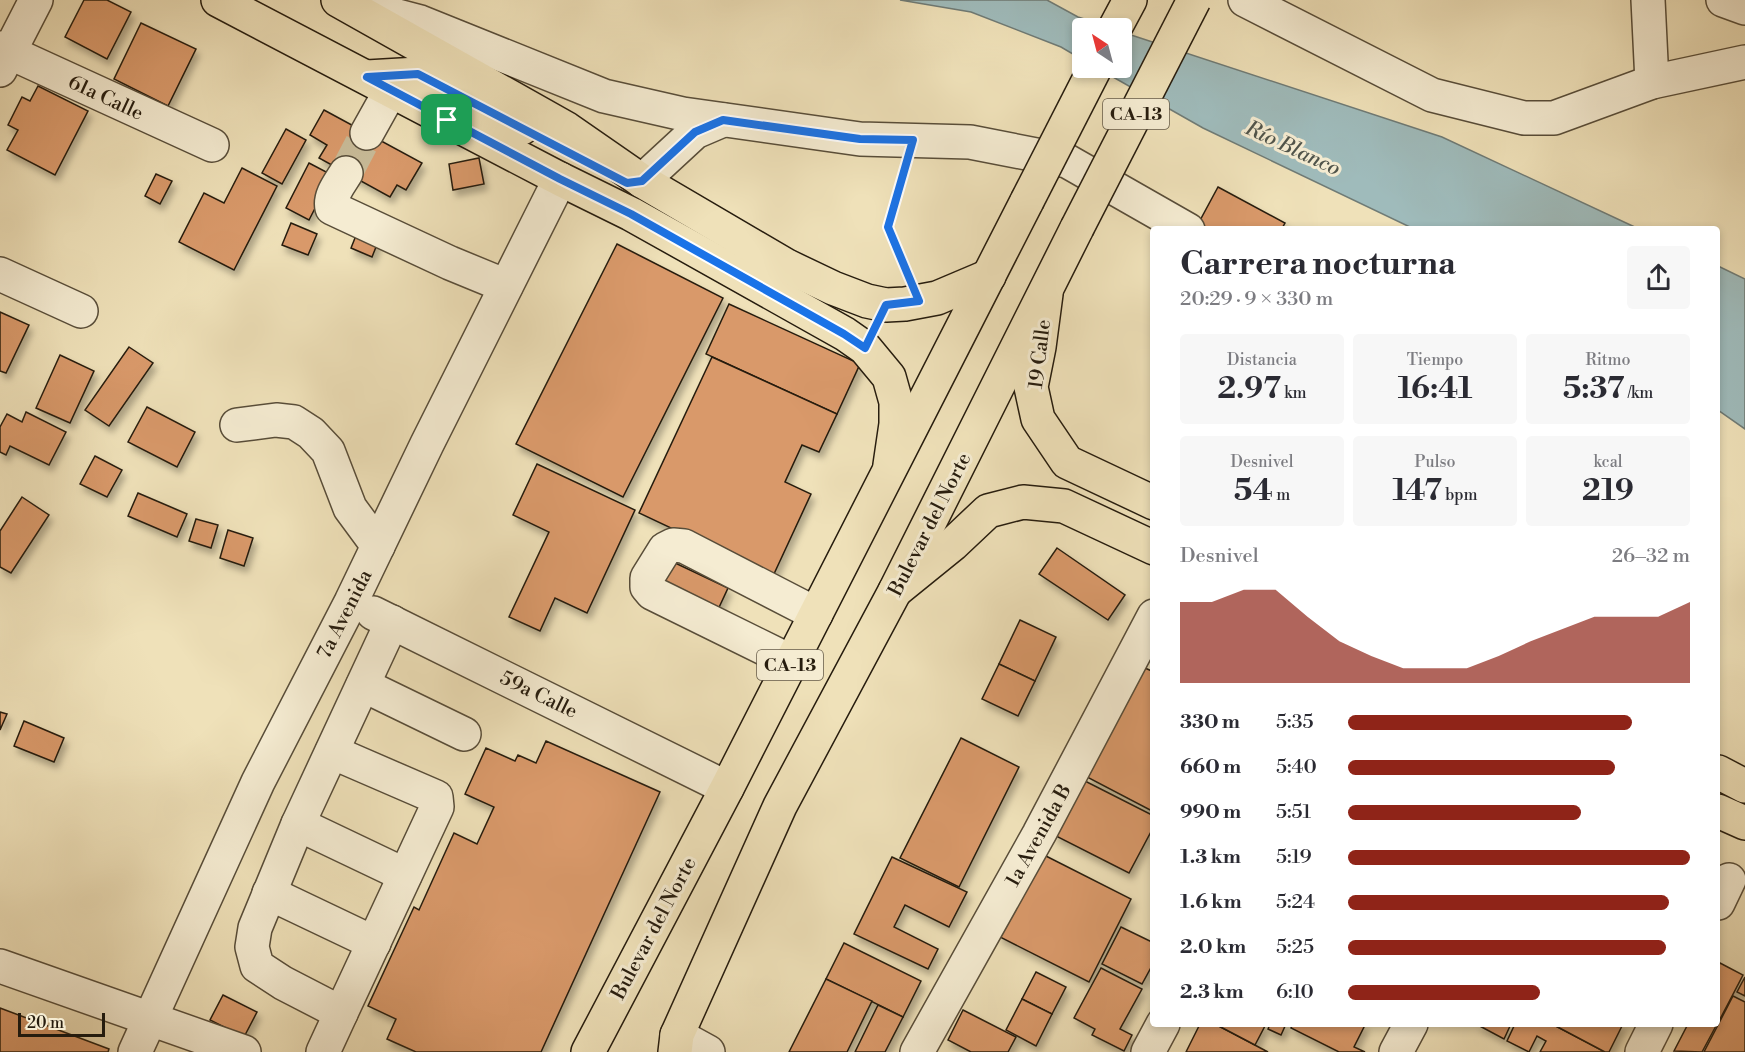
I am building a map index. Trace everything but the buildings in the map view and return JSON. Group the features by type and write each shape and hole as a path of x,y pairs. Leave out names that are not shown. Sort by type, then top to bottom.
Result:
{"main road":[{"path":"218,0 631,214 865,348 889,377 896,402 896,424 889,472"},
{"path":"1120,18 1130,0"},
{"name":"Bulevar del Norte","path":"676,1044 780,806 895,591 1194,0"},
{"path":"340,1 567,129 642,181 787,266 833,288 867,301 886,305 937,298 989,276"},
{"path":"379,84 418,74 627,183 642,181"},
{"name":"Bulevar del Norte","path":"588,1052 792,662 1090,78"},
{"name":"19 Calle","path":"1048,286 1031,387 1038,419 1067,462 1150,501"},
{"path":"865,348 886,305"},
{"path":"895,591 988,512 1023,502 1064,506 1150,546"},
{"path":"1720,773 1745,786"},
{"path":"1720,812 1745,823"}],"street":[{"path":"3,57 36,0"},
{"path":"1245,0 1432,95 1524,118 1554,118 1653,82 1745,62"},
{"path":"1648,0 1653,82"},
{"path":"1723,0 1745,8"},
{"path":"340,1 420,22 604,96 683,114 860,139 970,142 1067,161 1181,226"},
{"name":"61a Calle","path":"3,57 212,146"},
{"path":"367,133 379,84"},
{"path":"642,181 695,132 723,120"},
{"path":"346,173 332,198 332,208 450,263 506,286"},
{"name":"7a Avenida","path":"135,1052 258,782 351,602 560,179"},
{"path":"0,274 81,311"},
{"path":"237,424 276,420 294,422 311,433 328,451 350,508 378,546"},
{"path":"792,662 652,593 647,587 647,578 665,549 673,544 684,546 816,614"},
{"name":"59a Calle","path":"351,602 727,788"},
{"path":"341,1013 283,983 258,966 252,947 255,928 298,825 392,622"},
{"name":"1a Avenida B","path":"917,1052 1039,834 1150,624"},
{"path":"363,685 464,734"},
{"path":"323,1052 437,807 436,797 332,752"},
{"path":"298,825 405,874"},
{"path":"269,893 374,944"},
{"path":"0,966 244,1052"},
{"path":"1148,1052 1161,1027"},
{"path":"1396,1052 1409,1027"},
{"path":"1642,1052 1654,1027"},
{"path":"676,1044 708,1052"}],"path":[{"path":"913,140 888,227 919,301"}],"water":[{"path":"900,0 1047,0 1081,18 1072,18 1072,54 1061,47 971,12"},
{"name":"Río Blanco","path":"1132,35 1442,137 1633,226 1408,226 1203,128 1115,78 1132,78"},
{"path":"1720,267 1745,279 1745,429 1720,411"}],"tunnel":[{"path":"346,173 367,133"}],"route":[{"path":"418,74 627,183 642,181 695,132 723,120 860,139 913,140 888,227 919,301 886,305 865,348 631,214 447,120 367,77 418,74"}]}
